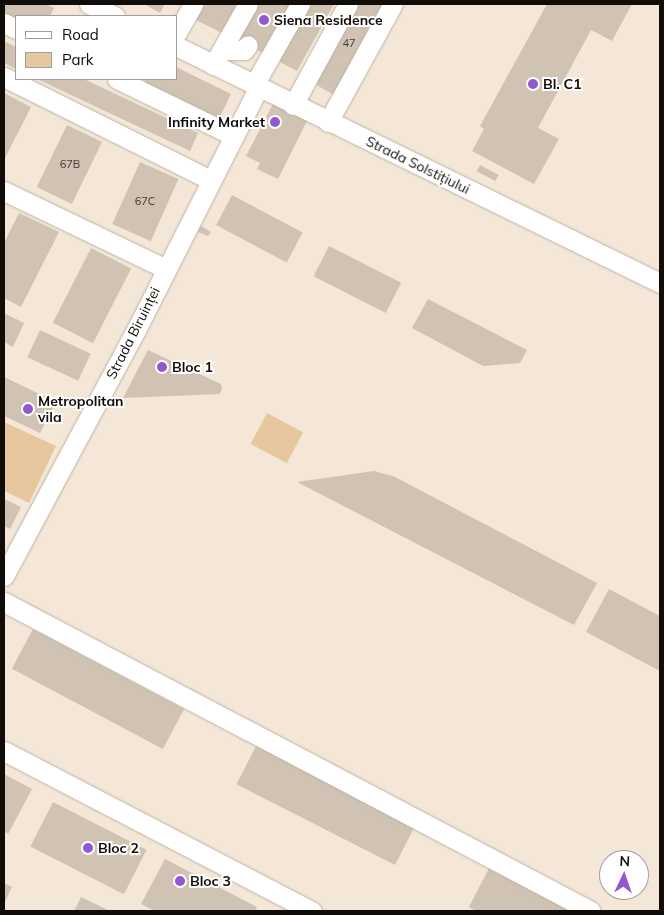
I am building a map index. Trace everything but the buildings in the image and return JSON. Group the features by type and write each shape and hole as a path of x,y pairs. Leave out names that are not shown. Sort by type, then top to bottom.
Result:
{"street":[{"path":"89,4 113,15"},
{"path":"178,30 192,4"},
{"path":"218,58 248,4"},
{"name":"Strada Biruinței","path":"4,576 10,550 102,395 234,136 256,86 300,4"},
{"path":"293,105 348,4"},
{"path":"328,122 393,4"},
{"path":"218,58 244,50 248,45"},
{"name":"Strada Solstițiului","path":"178,47 218,58 256,86 293,105 660,283"},
{"path":"4,77 212,180"},
{"path":"119,80 234,136"},
{"path":"4,191 166,269"},
{"path":"4,602 591,911"},
{"path":"4,751 312,911"}],"green space":[{"path":"267,413 303,432 287,463 251,444"},
{"path":"4,422 56,446 29,503 4,491"}],"place":[{"name":"Siena Residence","path":"264,20"},
{"name":"Bl. C1","path":"533,84"},
{"name":"Infinity Market","path":"275,122"},
{"name":"Bloc 1","path":"162,367"},
{"name":"Metropolitan vila","path":"28,409"},
{"name":"Bloc 2","path":"88,848"},
{"name":"Bloc 3","path":"180,881"}]}
